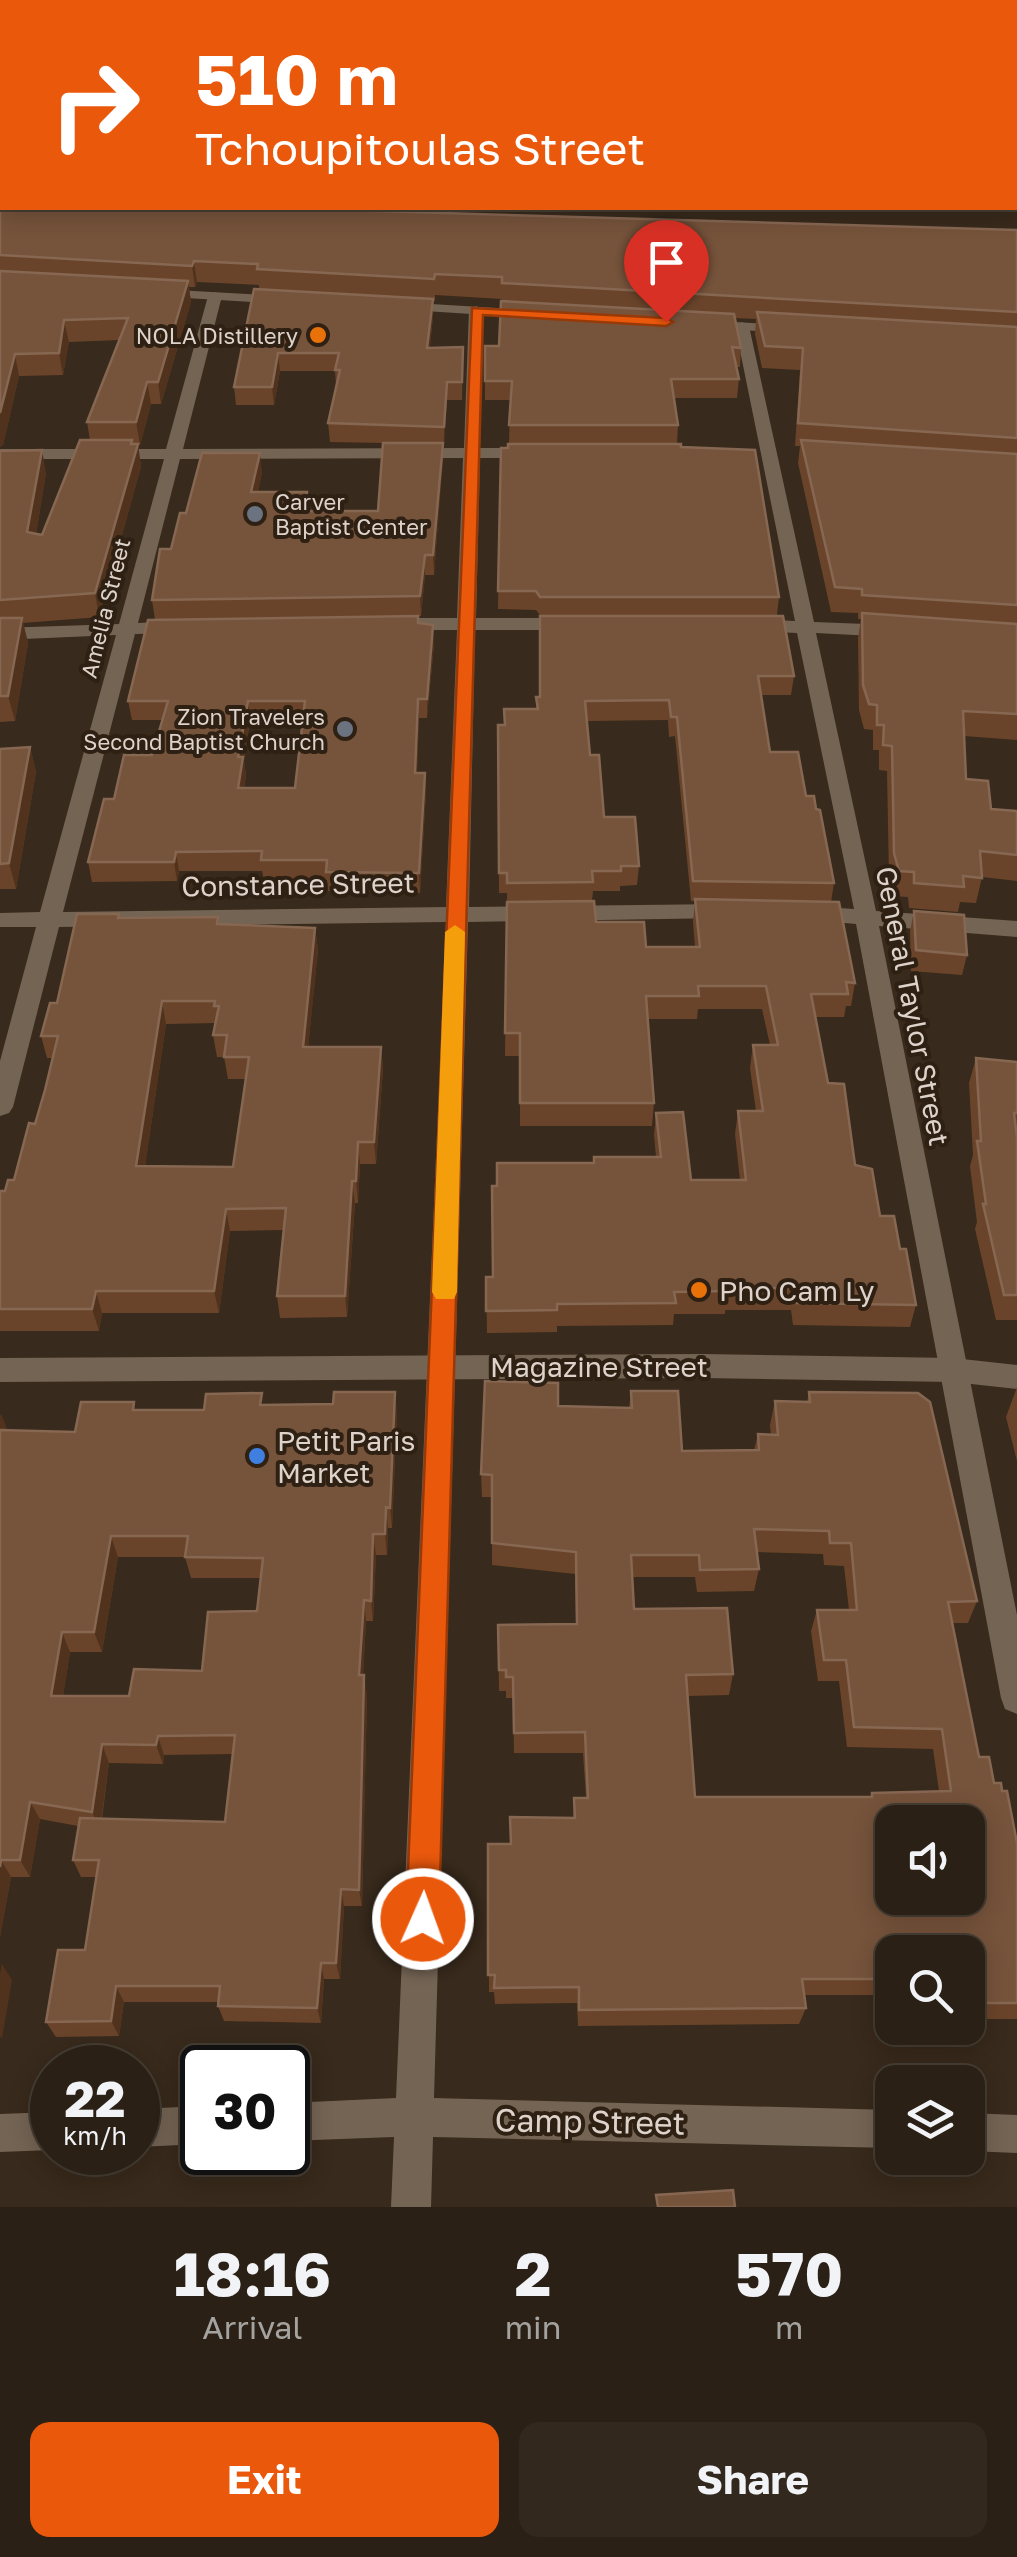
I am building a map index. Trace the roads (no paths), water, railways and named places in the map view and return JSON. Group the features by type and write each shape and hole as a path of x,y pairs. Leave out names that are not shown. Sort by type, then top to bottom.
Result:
{"street":[{"path":"137,292 308,301"},
{"name":"Amelia Street","path":"0,1106 170,453 215,296"},
{"path":"383,305 552,315"},
{"path":"411,2207 443,1365 476,310"},
{"path":"685,323 801,329"},
{"name":"General Taylor Street","path":"742,326 866,915 1017,1698"},
{"path":"0,454 546,453"},
{"path":"371,624 586,624"},
{"path":"726,625 918,632"},
{"path":"0,634 202,627"},
{"name":"Constance Street","path":"0,920 456,912 755,912"},
{"path":"792,913 866,915 1017,929"},
{"name":"Magazine Street","path":"0,1370 443,1365 953,1370 1017,1377"},
{"name":"Camp Street","path":"310,2121 415,2117 875,2130"},
{"path":"0,2133 30,2132"},
{"path":"985,2133 1017,2134"}],"place":[{"name":"NOLA Distillery","path":"318,335"},
{"name":"Carver Baptist Center","path":"255,514"},
{"name":"Zion Travelers Second Baptist Church","path":"345,729"},
{"name":"Pho Cam Ly","path":"699,1290"},
{"name":"Petit Paris Market","path":"257,1456"}]}
